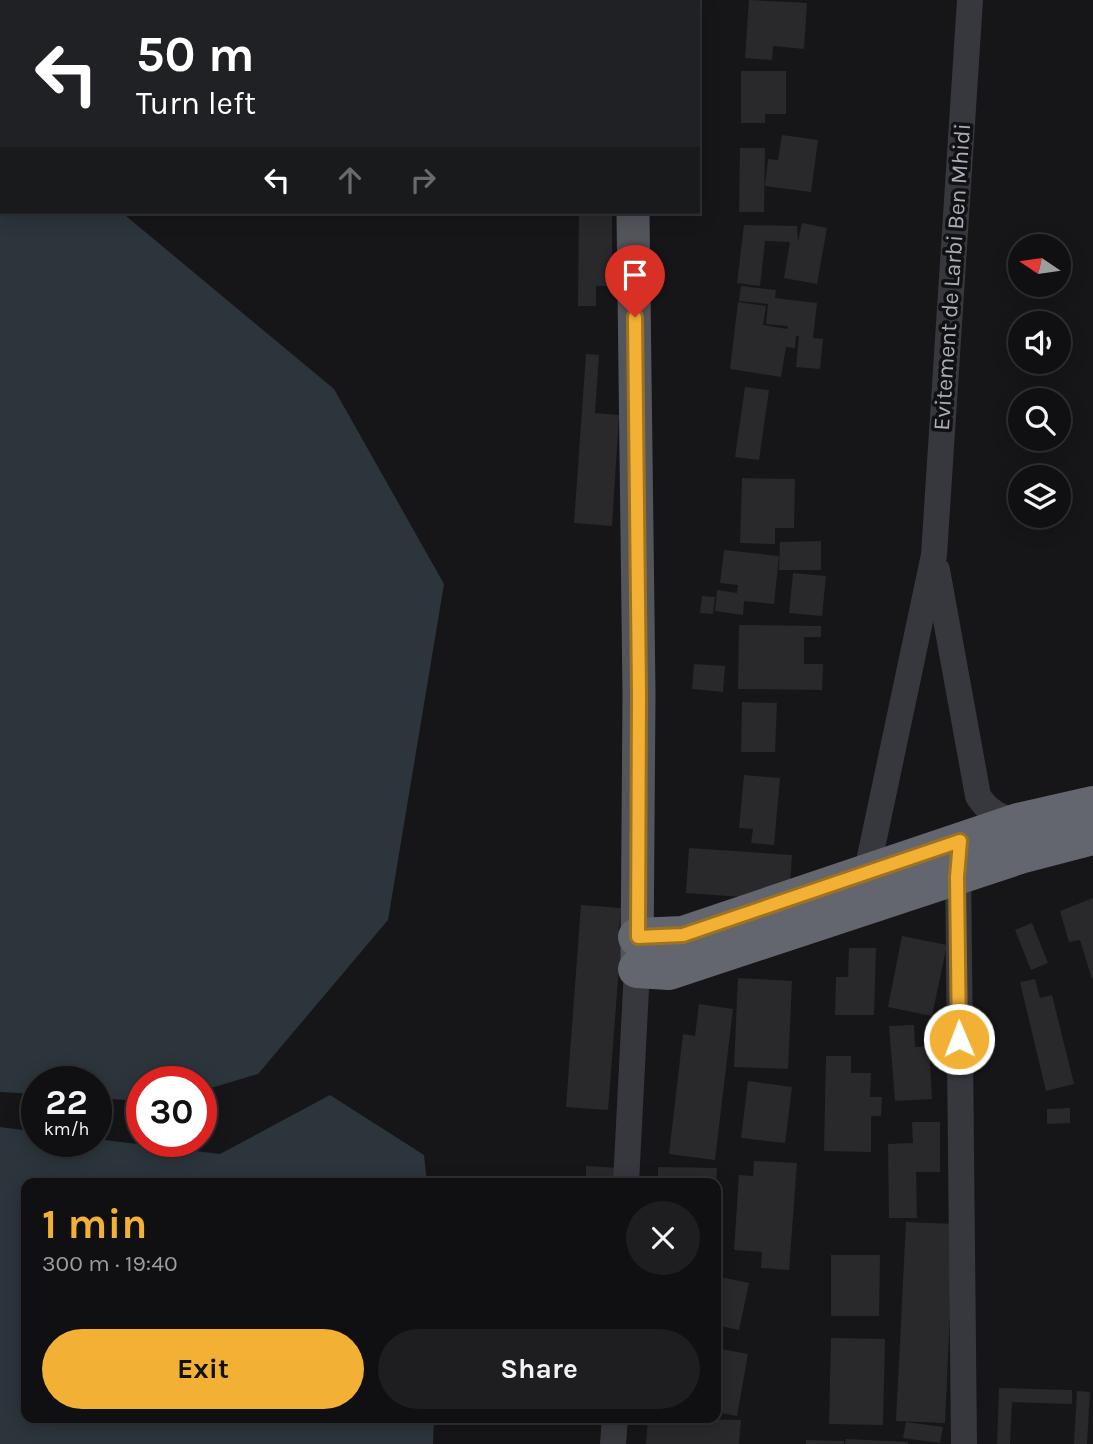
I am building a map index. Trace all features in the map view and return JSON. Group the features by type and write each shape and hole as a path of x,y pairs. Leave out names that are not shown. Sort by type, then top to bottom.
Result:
{"highway":[{"path":"959,859 1017,822 1093,805"},
{"path":"637,953 670,971 869,887 959,859 1093,836"}],"main road":[{"path":"634,214 639,694 637,953"}],"street":[{"name":"Evitement de Larbi Ben Mhidi","path":"869,887 934,555 970,0"},
{"name":"Evitement de Larbi Ben Mhidi","path":"934,555 978,796 985,807 998,816 1017,822"},
{"path":"959,859 964,1444"},
{"path":"626,1178 637,953"},
{"path":"613,1444 615,1423"}],"shaded area":[{"path":"0,214 115,214 126,216 334,389 444,584 388,920 258,1074 217,1086 217,1066 126,1066 126,1100 112,1099 112,1066 21,1066 21,1093 0,1092"},
{"path":"330,1095 424,1155 426,1178 21,1178 21,1423 434,1423 433,1444 0,1444 0,1127 21,1130 21,1157 112,1157 112,1141 126,1143 126,1157 217,1157 217,1154"}],"building":[{"path":"749,0 807,3 804,49 773,46 772,60 745,58"},
{"path":"741,71 786,71 786,114 765,114 765,123 741,123"},
{"path":"782,135 818,140 811,192 765,186 768,159 778,160"},
{"path":"740,148 765,148 764,212 739,212"},
{"path":"579,214 612,214 612,286 596,286 596,306 578,306"},
{"path":"802,223 827,228 817,284 784,278 790,242 765,241 760,286 737,283 744,225 797,226 798,242"},
{"path":"741,286 776,290 775,298 817,303 813,338 823,339 820,369 796,367 799,336 796,336 795,348 786,347 781,377 730,369 738,302 766,306 763,325 787,329 788,326 766,324 768,304 739,301"},
{"path":"586,354 599,355 595,413 619,415 612,526 574,523"},
{"path":"745,387 769,390 759,460 735,457"},
{"path":"742,478 795,479 794,528 775,528 775,544 740,543"},
{"path":"821,541 821,570 779,570 780,542"},
{"path":"724,550 779,556 774,604 744,601 743,615 715,611 717,590 737,593 738,585 720,583"},
{"path":"793,573 826,576 822,616 789,613"},
{"path":"702,596 715,597 713,614 700,613"},
{"path":"739,625 821,626 821,637 804,637 804,664 823,664 822,690 738,689"},
{"path":"694,664 725,666 723,692 692,689"},
{"path":"742,702 777,703 775,752 741,752"},
{"path":"744,775 780,778 774,845 751,843 753,829 739,828"},
{"path":"689,848 792,855 790,885 772,899 686,893"},
{"path":"1093,898 1092,979 1080,940 1069,942 1060,911"},
{"path":"581,905 621,908 619,930 631,931 619,967 608,1110 566,1107"},
{"path":"1032,923 1048,963 1031,970 1015,930"},
{"path":"902,936 947,945 932,1016 888,1007"},
{"path":"849,948 876,948 874,1015 835,1015 836,977 848,977"},
{"path":"738,978 792,981 788,1069 734,1067"},
{"path":"1035,979 1040,998 1052,995 1074,1084 1046,1091 1020,982"},
{"path":"699,1004 733,1009 715,1160 669,1154 683,1034 695,1036"},
{"path":"914,1025 915,1047 929,1046 932,1099 895,1101 889,1026"},
{"path":"826,1056 851,1056 851,1073 871,1073 870,1097 882,1097 881,1116 871,1116 871,1152 824,1151"},
{"path":"748,1081 792,1087 785,1143 741,1138"},
{"path":"1070,1108 1070,1123 1047,1124 1047,1109"},
{"path":"912,1122 940,1122 940,1172 916,1172 917,1218 889,1218 888,1144 913,1143"},
{"path":"754,1161 797,1163 789,1270 761,1268 762,1252 734,1250 739,1175 753,1176"},
{"path":"586,1166 619,1168 618,1178 586,1178"},
{"path":"658,1167 717,1168 716,1178 658,1178"},
{"path":"906,1222 954,1224 945,1423 896,1421"},
{"path":"831,1255 880,1255 879,1316 831,1316"},
{"path":"721,1277 749,1283 739,1330 721,1326"},
{"path":"831,1338 885,1339 883,1425 829,1424"},
{"path":"721,1349 748,1354 737,1416 721,1413"},
{"path":"999,1388 1072,1390 1072,1404 1012,1402 1010,1444 997,1444"},
{"path":"1077,1391 1090,1392 1087,1444 1074,1444"},
{"path":"721,1420 741,1420 739,1444 646,1444 648,1423 721,1423"},
{"path":"906,1422 943,1427 940,1443 903,1438"},
{"path":"846,1439 908,1442 908,1444 845,1444"},
{"path":"806,1440 844,1441 844,1444 806,1444"}],"route":[{"path":"635,317 639,694 638,937 683,935 960,841 957,877 959,1039"}]}
